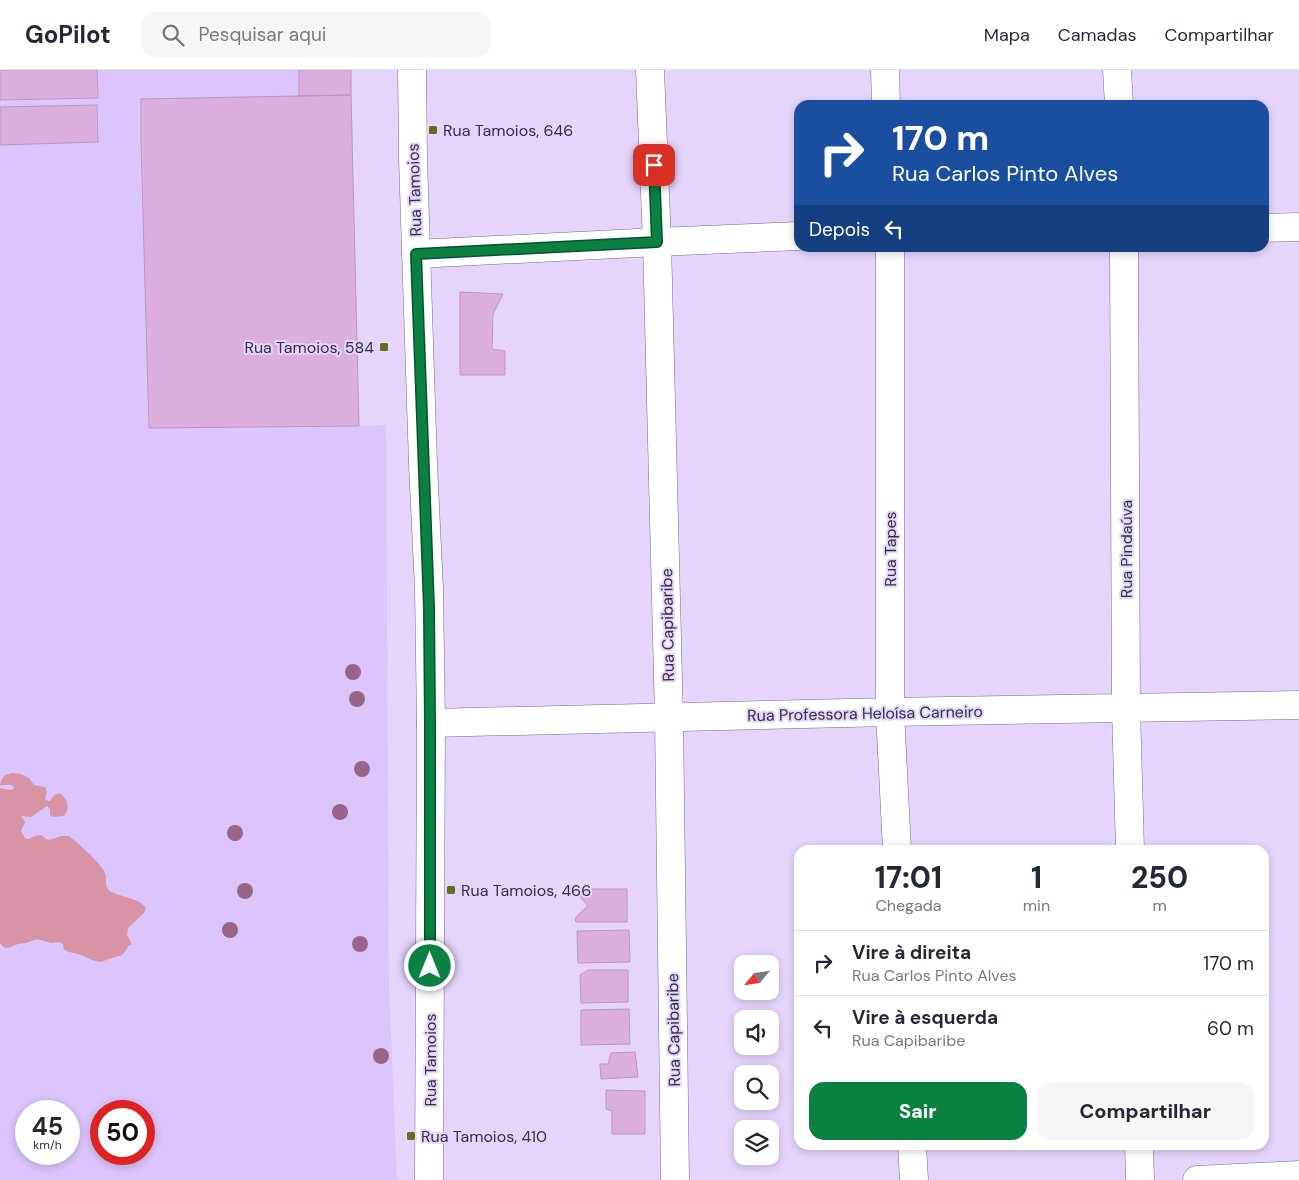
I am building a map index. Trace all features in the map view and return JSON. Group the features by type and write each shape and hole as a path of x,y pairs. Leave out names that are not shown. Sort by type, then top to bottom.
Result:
{"street":[{"name":"Rua Tamoios","path":"412,70 413,158 428,589 430,723 429,1180"},
{"name":"Rua Capibaribe","path":"650,70 657,242 670,718 675,1180"},
{"path":"886,70 886,100"},
{"path":"1118,70 1119,100"},
{"path":"1269,228 1299,228"},
{"path":"416,254 794,236"},
{"name":"Rua Tapes","path":"890,252 890,712 897,845"},
{"name":"Rua Pindaúva","path":"1124,252 1126,708 1130,845"},
{"name":"Rua Professora Heloísa Carneiro","path":"430,723 1299,704"},
{"path":"912,1150 914,1180"},
{"path":"1139,1150 1140,1180"},
{"path":"1197,1180 1299,1175"}],"shaded area":[{"path":"0,70 351,70 359,426 386,425 389,988 397,1180 0,1180"},
{"path":"12,773 21,774 29,778 34,785 45,787 47,792 45,799 48,801 55,794 61,794 67,805 67,811 64,816 53,817 50,815 50,809 47,806 31,817 21,816 25,822 21,831 25,838 28,839 41,835 51,840 61,836 69,836 89,853 103,869 106,875 106,885 110,891 139,902 146,908 144,913 128,928 127,935 132,944 128,946 122,955 100,962 66,951 63,944 59,942 51,943 37,939 6,948 0,943 0,788 11,790 14,787 0,785 5,775"}],"building":[{"path":"0,70 97,70 98,98 0,100"},
{"path":"299,70 351,70 351,95 299,96"},
{"path":"351,95 359,426 149,428 141,99"},
{"path":"97,105 98,142 0,145 0,107"},
{"path":"460,292 503,294 493,314 492,349 505,351 505,375 460,375"},
{"path":"586,889 627,889 627,922 576,922 575,919 578,915 588,906 577,893"},
{"path":"629,930 630,962 578,963 577,931"},
{"path":"588,970 628,970 628,1002 581,1003 580,975"},
{"path":"629,1009 630,1044 581,1045 581,1010"},
{"path":"635,1052 638,1077 601,1079 600,1064 608,1064 611,1053"},
{"path":"606,1090 645,1091 645,1134 612,1134 612,1111 606,1109"}],"place":[{"name":"Rua Tamoios, 646","path":"433,130"},
{"name":"Rua Tamoios, 584","path":"384,347"},
{"name":"Rua Tamoios, 466","path":"451,890"},
{"name":"Rua Tamoios, 410","path":"411,1136"}],"route":[{"path":"430,966 429,608 416,254 657,242 654,165"}]}
